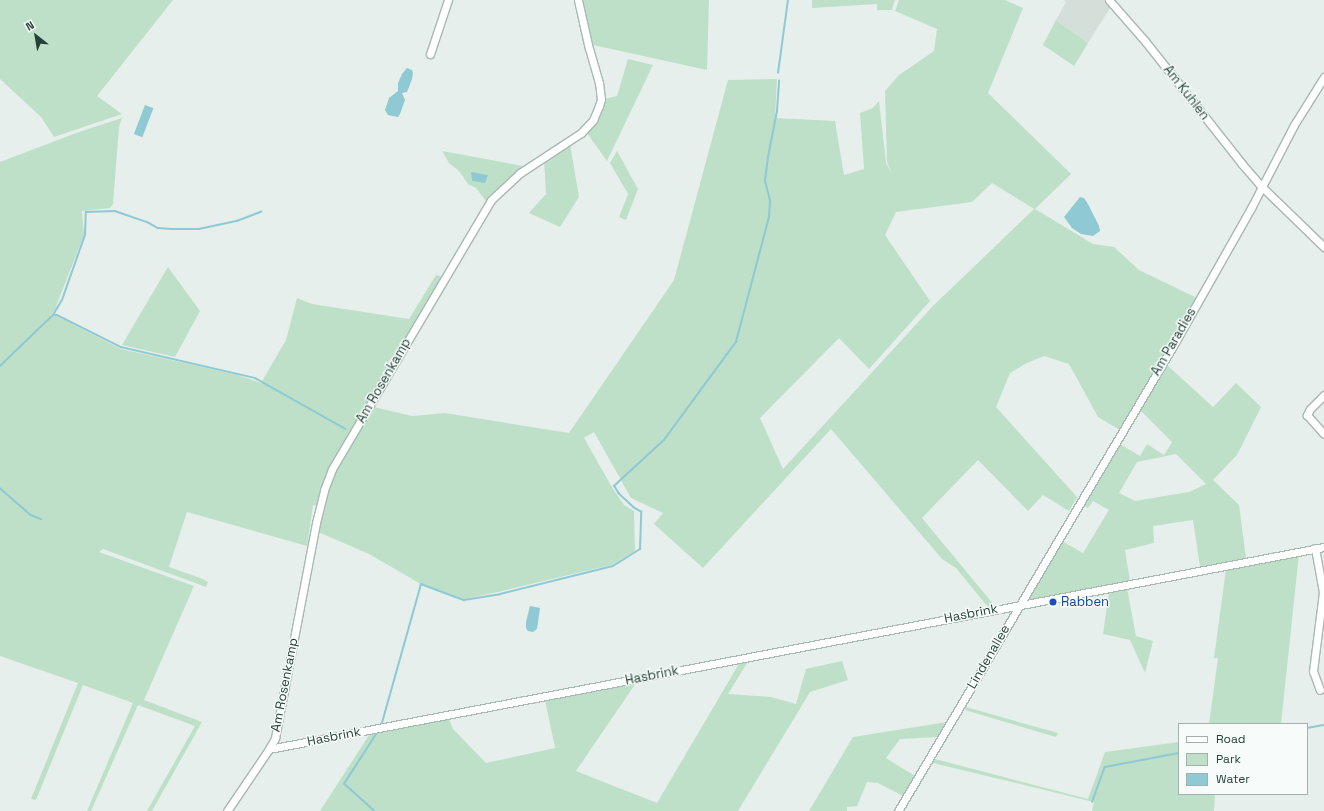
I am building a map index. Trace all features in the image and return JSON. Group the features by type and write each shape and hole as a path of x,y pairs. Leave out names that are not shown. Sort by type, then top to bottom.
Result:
{"street":[{"path":"430,54 448,0"},
{"name":"Am Rosenkamp","path":"227,811 270,749 275,738 316,523 324,490 332,469 491,200 520,173 581,134 593,120 602,99 578,0"},
{"name":"Am Kuhlen","path":"1110,0 1150,47 1221,139 1262,187 1324,247"},
{"name":"Am Paradies","path":"1019,605 1180,334 1262,187 1294,126 1324,77"},
{"path":"1324,395 1310,409 1307,415 1324,434"},
{"path":"1019,605 1324,546"},
{"path":"1315,548 1323,592 1313,671 1320,690"},
{"name":"Hasbrink","path":"270,749 1019,605"},
{"name":"Lindenallee","path":"898,811 1019,605"},
{"path":"275,738 285,746"}],"shaded area":[{"path":"1064,0 1104,0 1110,8 1088,43 1056,20 1066,2"}],"green space":[{"path":"0,0 173,0 97,96 122,114 54,137 41,117 0,79"},
{"path":"582,0 709,0 707,70 593,45"},
{"path":"812,0 895,0 892,10 877,10 877,4 812,8"},
{"path":"899,0 1005,0 1023,8 988,93 1071,174 1035,209 1093,244 1114,247 1139,270 1197,298 1120,430 1098,417 1069,364 1044,356 1027,363 1010,373 996,407 1077,497 1069,511 1043,495 1028,511 978,460 922,518 994,605 988,607 956,568 942,559 831,429 703,568 654,524 663,513 631,498 594,432 584,438 613,489 624,505 634,511 635,551 611,565 464,599 419,583 369,554 318,532 322,507 313,505 307,546 187,512 169,567 203,579 208,582 206,587 103,549 99,552 194,586 144,700 202,722 152,811 147,811 195,726 138,705 91,811 87,811 133,703 83,685 36,800 31,799 78,683 0,656 0,162 76,133 122,118 119,127 113,204 110,208 82,211 84,235 55,309 50,316 57,316 121,349 238,375 261,383 286,340 297,298 312,304 409,319 436,275 442,277 350,442 374,407 412,416 445,413 569,433 674,280 728,80 777,79 775,118 835,121 844,175 864,169 860,113 873,108 879,101 886,163 892,174 887,162 885,91 899,75 934,51 937,29 895,11","holes":["992,183 1034,209 933,306 783,469 760,418 839,338 869,369 930,301 885,235 896,212 972,202"]},
{"path":"1056,20 1088,43 1074,66 1043,45"},
{"path":"628,59 653,65 607,161 587,133 597,117 604,99 617,96"},
{"path":"570,144 579,197 560,227 529,213 546,194 544,159"},
{"path":"442,151 523,166 486,201 476,188 468,184 459,171 449,163"},
{"path":"617,151 638,189 626,220 619,217 628,194 610,163"},
{"path":"168,267 200,311 175,357 122,345"},
{"path":"1167,365 1213,407 1236,383 1261,407 1237,455 1213,480 1239,505 1246,558 1200,567 1193,520 1153,526 1154,543 1125,550 1130,581 1024,601 1060,540 1083,553 1109,510 1093,501 1088,508 1082,504 1120,444 1140,456 1147,444 1164,455 1172,442 1140,410","holes":["1176,454 1206,484 1189,492 1135,501 1119,493 1137,462"]},
{"path":"1299,554 1281,723 1209,723 1218,658 1214,658 1226,569"},
{"path":"1127,588 1136,636 1153,641 1145,673 1130,640 1103,634 1109,592"},
{"path":"749,660 728,694 771,697 796,704 806,669 842,661 848,680 810,692 738,811 320,811 369,735 449,719 453,729 486,763 555,748 545,700 638,680 576,771 657,803 740,662"},
{"path":"966,707 1058,733 1056,737 965,710"},
{"path":"947,722 939,737 900,739 886,758 915,776 903,796 878,783 867,782 857,806 847,807 847,811 809,811 853,737"},
{"path":"1178,742 1178,795 1215,795 1214,811 1092,811 1094,802 933,763 935,759 1088,799 1105,752"}],"water":[{"path":"407,68 412,70 413,73 407,92 402,93 405,100 400,114 398,117 388,115 385,110 389,98 398,91 398,83 402,74"},
{"path":"145,105 153,108 142,137 134,134"},
{"path":"471,172 488,175 485,183 472,181"},
{"path":"1080,197 1084,198 1088,204 1099,226 1100,231 1093,236 1081,234 1072,228 1064,217"},
{"path":"530,606 540,608 537,629 533,632 528,631 526,628"}],"waterway":[{"path":"778,73 788,0"},
{"path":"1126,13 1141,32"},
{"path":"1155,48 1179,77"},
{"path":"382,723 421,584 464,600 500,594 613,566 640,549 641,512 634,508 619,494 614,486 664,440 736,342 769,217 770,201 765,181 777,111 779,81"},
{"path":"53,315 62,300 85,235 86,212 115,211 149,223 158,228 171,229 199,229 237,221 261,212"},
{"path":"0,366 53,315 57,315 121,347 255,378 346,429"},
{"path":"0,488 31,515 41,519"},
{"path":"1308,728 1324,725"},
{"path":"374,811 344,784 378,731"},
{"path":"1092,802 1105,767 1178,753"}],"place":[{"name":"Rabben","path":"1053,602"}]}
